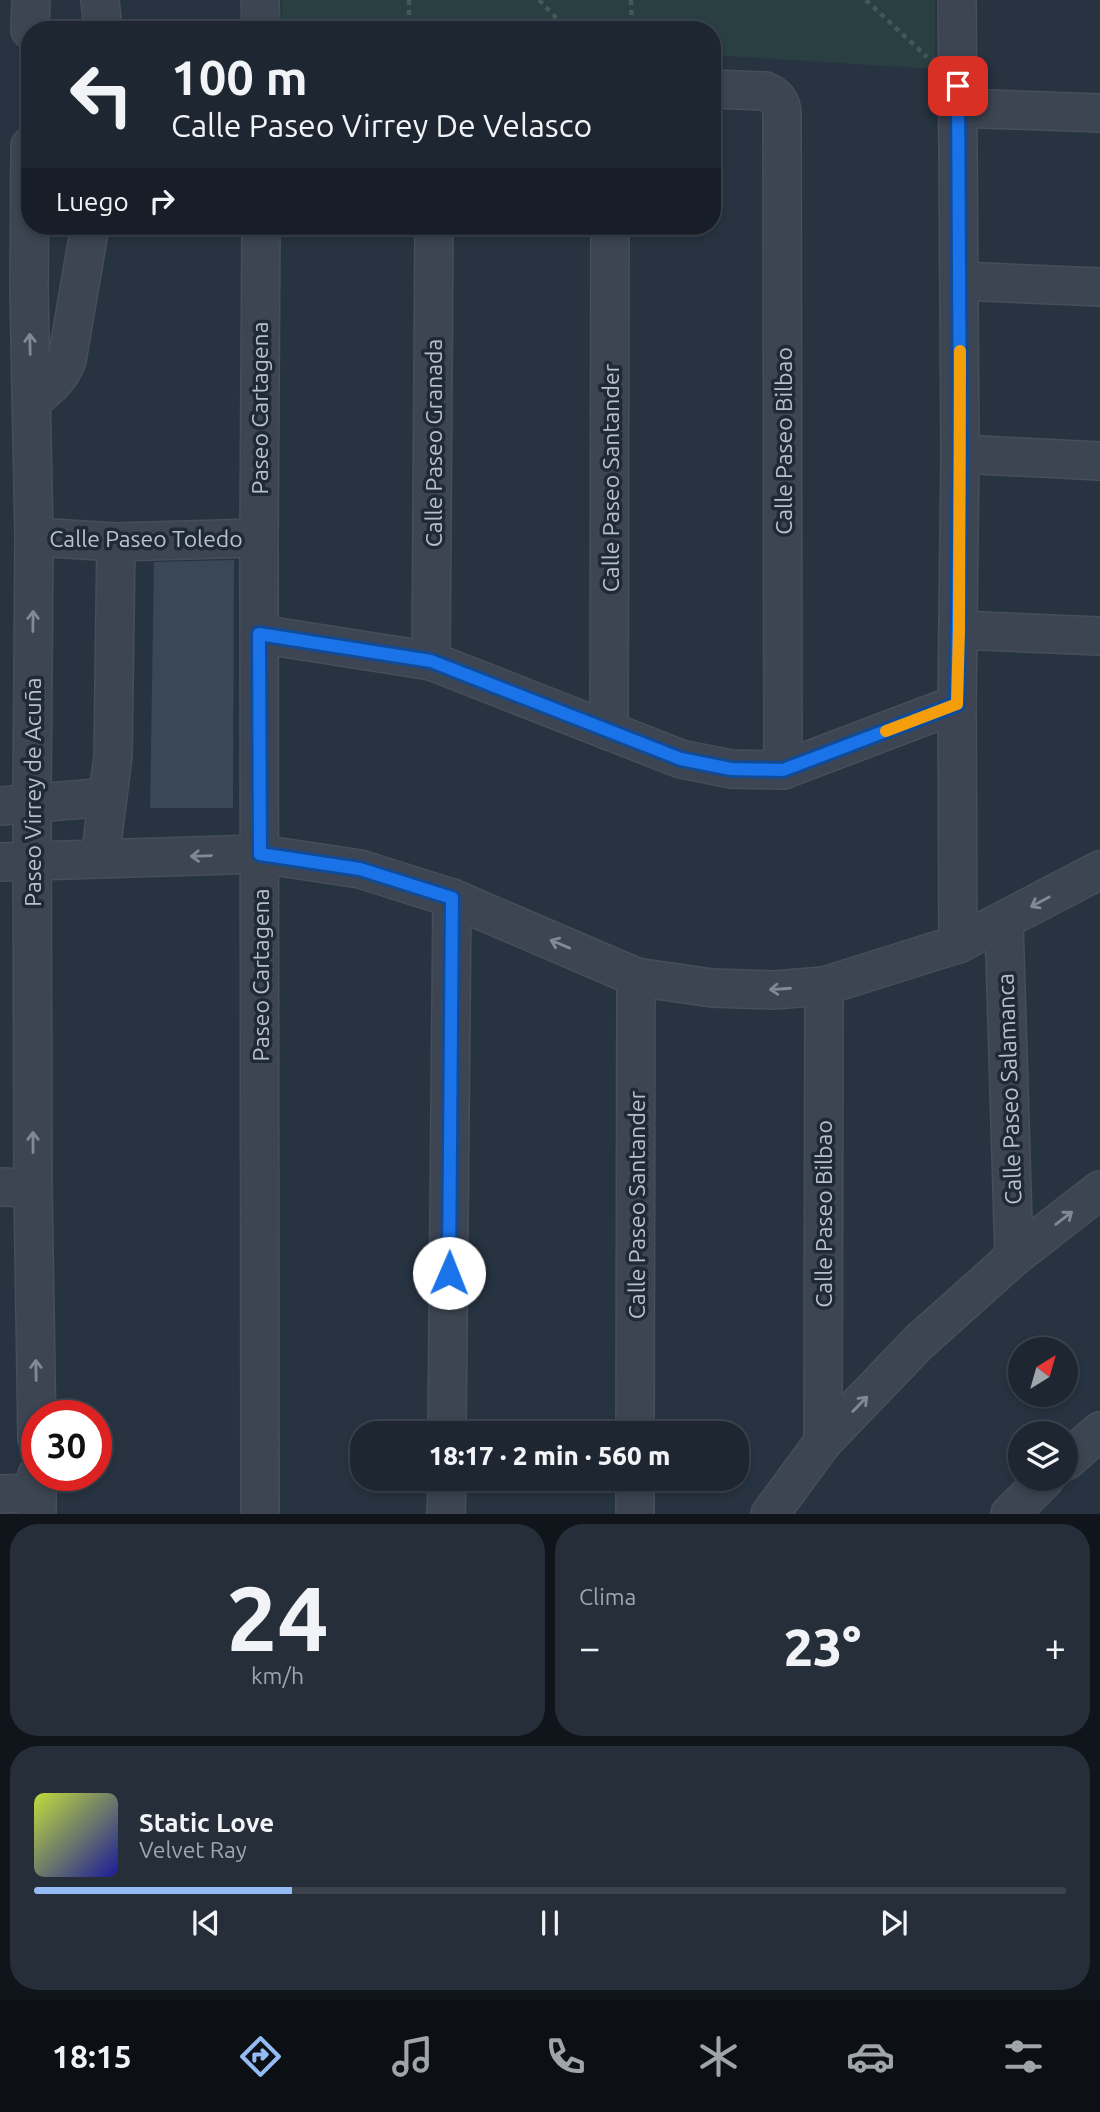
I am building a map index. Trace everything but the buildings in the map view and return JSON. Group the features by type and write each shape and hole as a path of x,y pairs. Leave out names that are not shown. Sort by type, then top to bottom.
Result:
{"street":[{"path":"30,0 30,21"},
{"path":"100,0 102,21"},
{"path":"260,0 261,21"},
{"path":"957,0 960,281 958,944"},
{"name":"Calle Paseo Bilbao","path":"721,89 771,93 781,104 782,113 783,770"},
{"path":"958,97 1100,113"},
{"name":"Paseo Virrey de Acuña","path":"21,233 15,291 31,401 34,537 16,666 17,1188 34,1400"},
{"path":"31,401 63,372 88,235"},
{"name":"Paseo Cartagena","path":"260,1514 258,538 261,235"},
{"name":"Calle Paseo Granada","path":"431,661 434,235"},
{"name":"Calle Paseo Santander","path":"609,731 610,235"},
{"path":"960,281 1100,287"},
{"path":"960,454 1100,461"},
{"name":"Calle Paseo Toledo","path":"34,537 116,542 258,538"},
{"path":"100,859 113,756 116,542"},
{"path":"959,630 1100,636"},
{"path":"259,634 431,661 681,759 731,769 783,770 957,704"},
{"path":"16,805 108,797"},
{"path":"16,862 260,854 360,869 452,898 636,977 712,988 774,990 824,986 958,944 1100,870"},
{"path":"447,1421 452,898"},
{"name":"Calle Paseo Salamanca","path":"1004,921 1014,1257"},
{"name":"Calle Paseo Santander","path":"635,1421 636,977"},
{"name":"Calle Paseo Bilbao","path":"823,1442 824,986"},
{"path":"770,1514 823,1442 919,1342 1014,1257 1100,1190"},
{"path":"1078,1450 1100,1431"},
{"path":"446,1514 447,1491"},
{"path":"635,1491 635,1514"},
{"path":"1010,1514 1034,1491"},
{"path":"1049,1491 1055,1514"},
{"path":"0,1494 37,1494"}],"path":[{"path":"409,0 409,21"},
{"path":"539,0 559,21"},
{"path":"631,0 632,21"},
{"path":"866,0 958,97"}],"green space":[{"path":"282,0 935,0 935,69 721,56 721,21 282,21"}],"slow traffic":[{"path":"886,731 957,704 960,351"}],"route":[{"path":"449,1273 452,898 360,869 260,854 259,634 431,661 681,759 731,769 783,770 957,704 960,454 958,86"}]}
